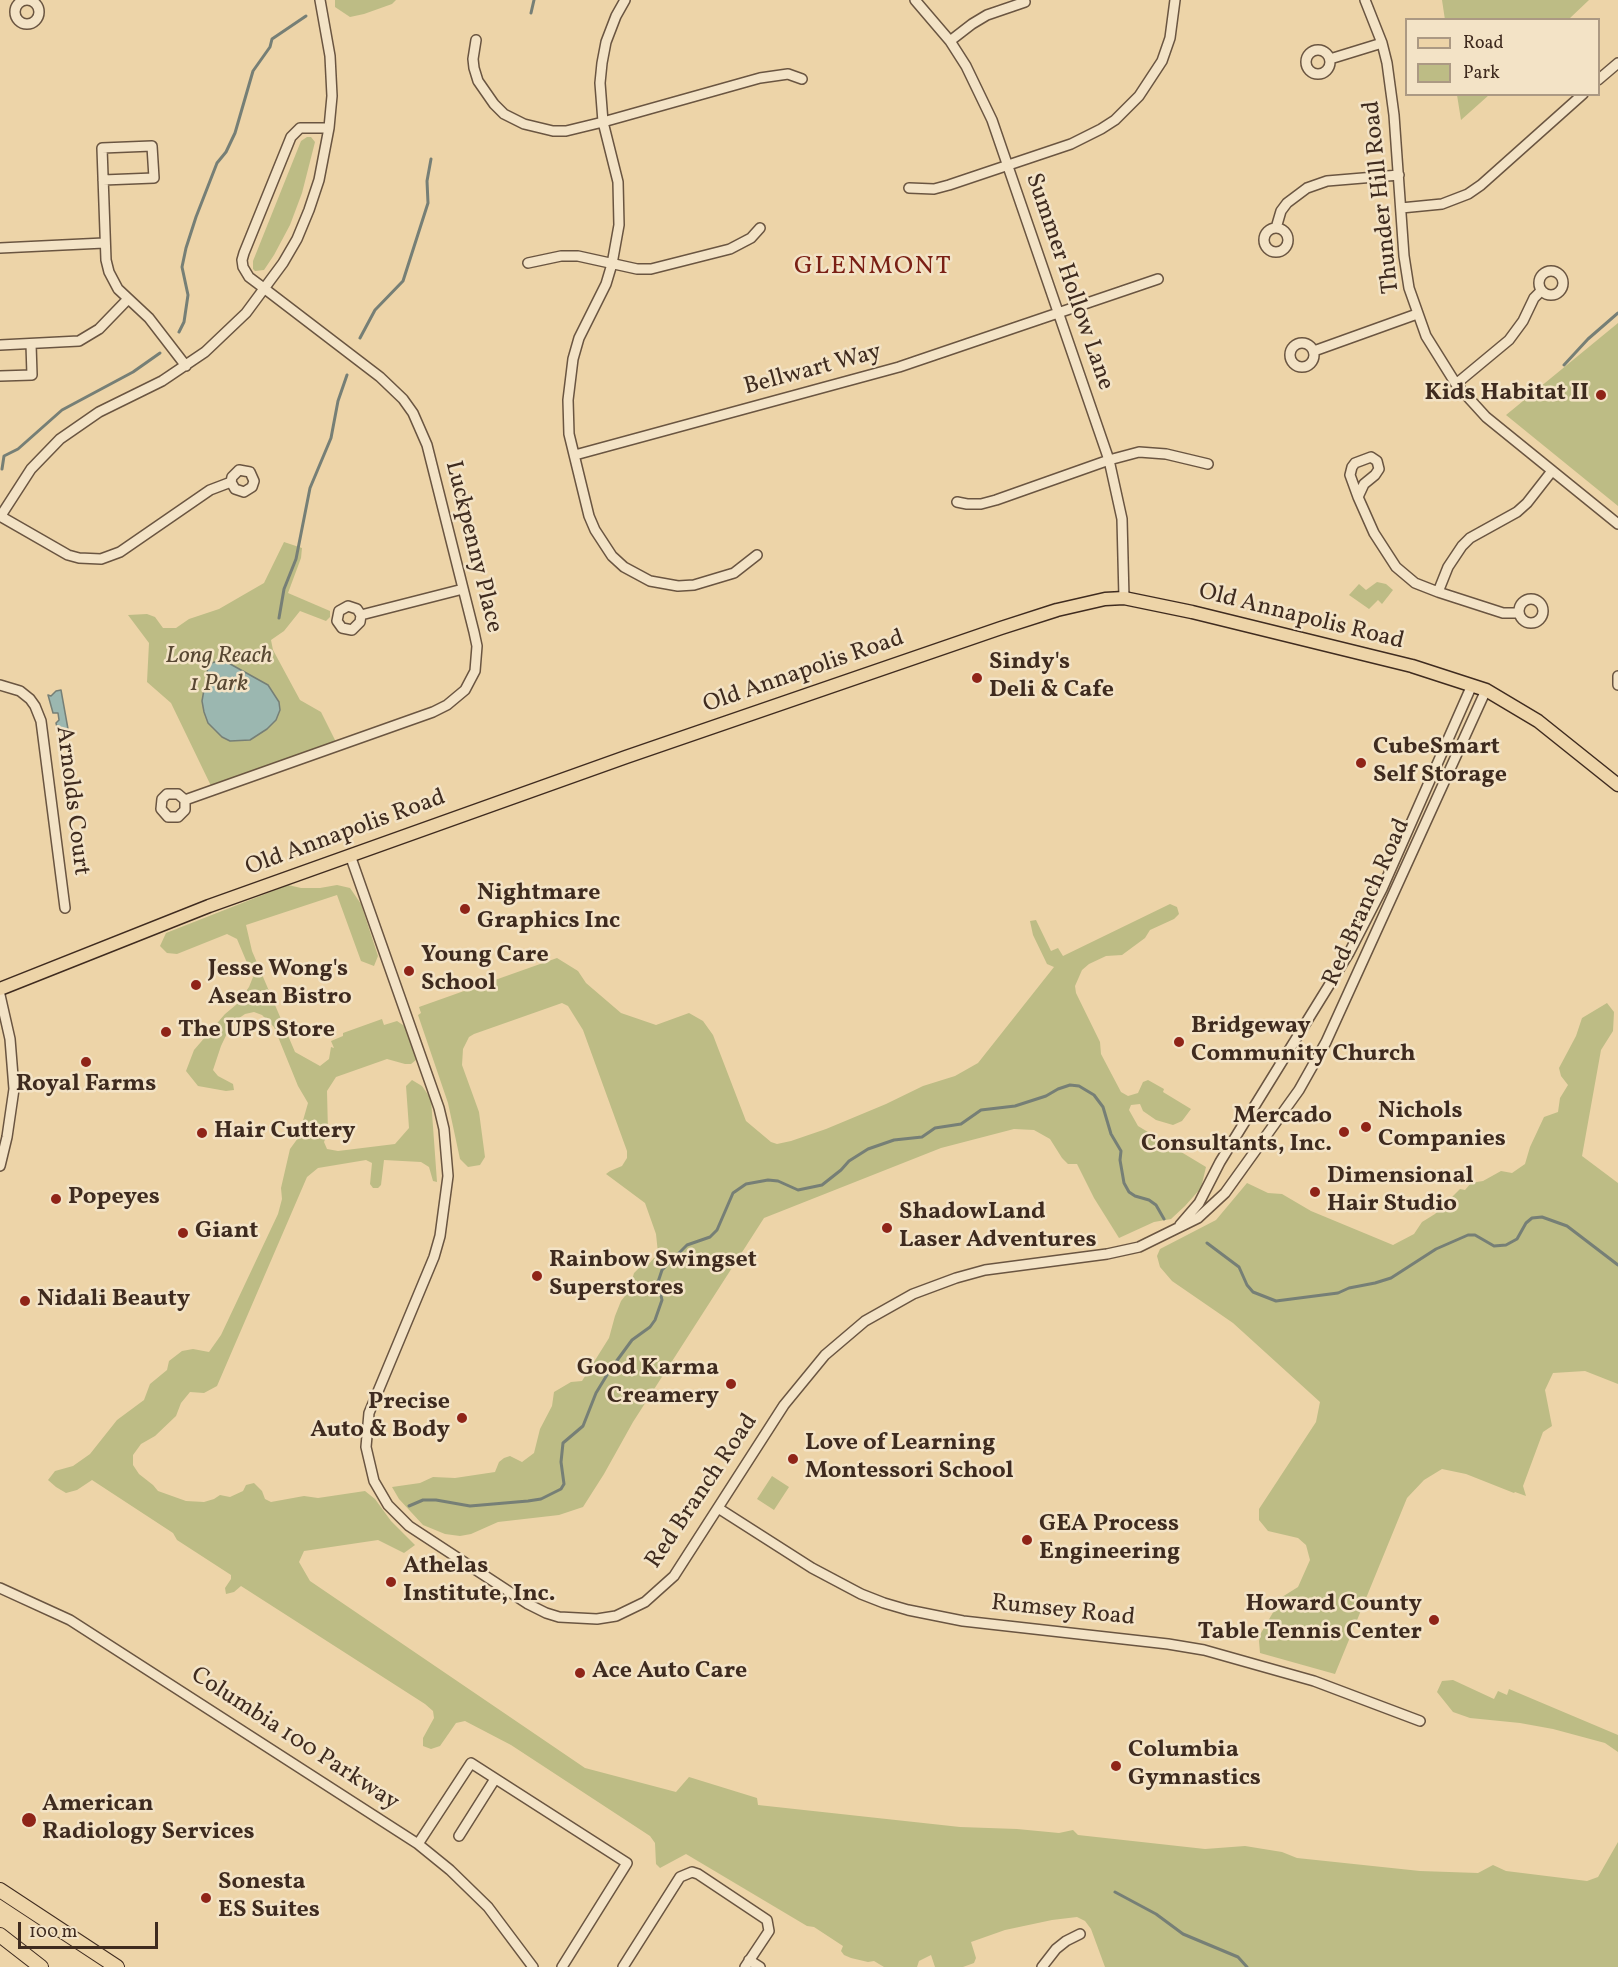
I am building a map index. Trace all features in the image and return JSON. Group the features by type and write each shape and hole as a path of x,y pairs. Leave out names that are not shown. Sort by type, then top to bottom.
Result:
{"highway":[{"path":"0,1890 117,1967"},
{"path":"0,1935 41,1967"}],"main road":[{"name":"Old Annapolis Road","path":"0,989 200,910 350,855 963,640 1084,603 1124,598 1192,612 1412,666 1472,685 1486,690 1538,721 1618,785"}],"street":[{"path":"231,482 210,490 120,552 101,559 68,555 0,516 31,469 60,439 99,412 186,366 226,333 265,289 297,238 319,180 329,128 332,96 330,56 320,0"},
{"path":"625,0 606,42 602,63 603,122 618,182 619,225 606,284 579,338 569,379 567,417 574,455 589,516 595,530 612,556 637,575 664,584 694,585 721,579 734,573 757,555"},
{"name":"Summer Hollow Lane","path":"915,0 950,41 984,99 1059,313 1109,460 1122,519 1125,565 1124,598"},
{"path":"909,188 934,189 949,185 1078,141 1101,129 1128,108 1150,81 1162,61 1170,38 1175,0"},
{"name":"Thunder Hill Road","path":"1365,0 1382,43 1392,95 1404,256 1409,288 1417,314 1435,352 1456,384 1486,417 1618,524"},
{"path":"950,41 987,15 1025,2"},
{"path":"476,40 473,59 478,81 494,104 504,114 524,124 553,131 566,131 603,122 760,78 788,74 802,79"},
{"path":"1330,59 1382,43"},
{"path":"1600,79 1618,63"},
{"path":"1401,207 1442,204 1468,194 1581,96"},
{"name":"Luckpenny Place","path":"185,800 447,705 465,690 475,671 477,659 474,632 427,445 413,413 403,399 381,377 249,277 243,267 244,253 291,137 300,128 329,128"},
{"path":"103,180 154,178 152,146 102,148 104,243 109,272 118,289 149,318 186,366"},
{"path":"1276,228 1281,212 1287,203 1307,188 1327,181 1399,175"},
{"path":"528,262 561,256 578,256 638,269 666,267 741,244 751,238 760,228"},
{"path":"0,248 104,243"},
{"name":"Bellwart Way","path":"574,455 899,367 1158,279"},
{"path":"1456,384 1509,340 1523,321 1534,298 1541,291"},
{"path":"0,345 70,343 87,338 128,299"},
{"path":"1314,351 1417,314"},
{"path":"0,376 32,375 31,344"},
{"path":"957,502 981,504 996,500 1109,460 1139,452 1152,452 1208,464"},
{"path":"1438,592 1448,567 1462,546 1476,534 1517,512 1552,471"},
{"path":"1358,497 1374,533 1396,567 1415,583 1503,613 1518,613"},
{"path":"361,615 463,589"},
{"path":"1618,676 1618,685"},
{"name":"Arnolds Court","path":"0,685 20,691 30,699 41,721 65,908"},
{"name":"Red Branch Road","path":"1178,1228 1199,1203 1220,1162 1349,953 1382,889 1472,685"},
{"name":"Red Branch Road","path":"350,855 439,1108 444,1129 447,1176 444,1209 434,1257 369,1413 366,1447 369,1467 388,1505 409,1526 528,1604 559,1617 585,1620 616,1616 645,1602 674,1575 801,1382 846,1336 874,1316 913,1294 985,1270 1120,1252 1139,1247 1198,1218 1225,1193 1299,1090 1344,1006 1486,690"},
{"path":"0,995 10,1039 14,1089 0,1166"},
{"name":"Rumsey Road","path":"718,1508 812,1568 884,1604 963,1621 1142,1640 1204,1650 1314,1681 1420,1721"},
{"name":"Columbia 100 Parkway","path":"0,1588 70,1620 418,1844 450,1870 488,1907 533,1967"},
{"path":"418,1844 471,1763 627,1863 562,1967"},
{"path":"459,1836 495,1779"},
{"path":"623,1967 681,1877 692,1872 767,1920 769,1931 747,1964 760,1967"},
{"path":"1042,1967 1056,1949 1080,1934"}],"green space":[{"path":"335,0 396,0 392,4 350,17 335,7"},
{"path":"1442,0 1589,0 1570,18 1445,18"},
{"path":"1457,96 1488,96 1461,120"},
{"path":"311,137 315,142 302,193 290,225 264,270 255,271 253,261 301,141"},
{"path":"1618,323 1618,506 1506,415"},
{"name":"Long Reach 1 Park","path":"284,542 302,548 301,558 288,593 330,611 330,617 326,621 300,611 284,631 271,640 273,650 300,700 321,712 338,746 213,790 171,703 147,682 149,643 128,615 147,614 155,617 163,628 176,628 189,619 219,609 264,583"},
{"path":"1377,582 1386,584 1393,590 1382,604 1378,600 1369,609 1349,595 1359,584 1366,590"},
{"path":"288,885 320,888 337,885 350,888 361,904 378,956 374,966 361,961 337,895 246,925 252,951 295,1052 320,1066 329,1059 331,1047 334,1048 331,1041 343,1036 343,1033 382,1019 384,1025 397,1021 406,1027 416,1060 411,1064 405,1064 387,1059 336,1077 327,1091 328,1132 324,1142 327,1149 338,1151 395,1144 409,1128 406,1086 412,1080 422,1086 431,1099 437,1182 433,1181 429,1167 421,1162 384,1160 381,1185 378,1188 373,1188 370,1184 372,1163 366,1160 318,1168 307,1177 217,1386 204,1393 190,1392 181,1403 176,1416 155,1436 141,1444 133,1455 133,1465 139,1474 158,1491 186,1501 204,1502 220,1495 230,1497 243,1491 246,1485 254,1483 262,1491 265,1499 271,1502 304,1496 318,1498 365,1491 375,1499 391,1521 415,1545 404,1553 378,1540 304,1551 299,1562 310,1581 585,1768 676,1792 689,1777 757,1798 758,1805 960,1827 1059,1833 1073,1830 1078,1835 1205,1849 1245,1846 1282,1852 1297,1858 1420,1871 1478,1873 1493,1865 1506,1871 1587,1881 1598,1877 1618,1842 1618,1967 1105,1967 1091,1929 1085,1921 1077,1917 1005,1930 971,1942 976,1958 974,1963 963,1967 935,1967 931,1955 919,1961 917,1967 884,1967 874,1961 851,1958 841,1951 843,1946 814,1927 807,1926 686,1854 660,1868 656,1864 655,1843 650,1836 511,1745 465,1721 456,1723 440,1746 431,1749 423,1746 423,1738 434,1718 433,1711 425,1704 241,1586 234,1592 226,1594 225,1588 231,1575 177,1540 173,1533 92,1480 77,1490 66,1493 56,1487 48,1480 55,1471 73,1466 90,1454 117,1420 144,1400 150,1384 167,1370 169,1361 182,1351 193,1349 209,1352 221,1335 278,1214 290,1149 298,1138 308,1103 298,1086 274,1027 262,1015 254,1012 245,1014 232,1023 213,1070 218,1076 233,1084 234,1090 226,1091 198,1086 186,1071 194,1050 225,1014 237,1004 253,977 237,939 227,934 177,954 167,953 160,946 166,933"},
{"path":"1170,904 1177,907 1179,914 1174,919 1150,930 1145,938 1122,955 1106,956 1089,964 1082,970 1075,986 1076,993 1100,1042 1101,1054 1121,1092 1128,1096 1138,1093 1143,1082 1148,1080 1191,1109 1182,1121 1173,1125 1156,1120 1143,1111 1140,1104 1131,1105 1129,1110 1138,1126 1206,1167 1201,1188 1171,1219 1154,1222 1119,1238 1094,1198 1077,1164 1068,1164 1050,1139 1034,1130 1014,1129 941,1148 764,1218 633,1422 583,1507 559,1515 498,1522 471,1534 460,1536 445,1534 423,1525 399,1499 392,1487 420,1483 433,1477 455,1478 495,1472 499,1462 504,1458 510,1456 522,1462 534,1453 540,1429 552,1406 554,1392 571,1382 582,1381 609,1338 615,1316 621,1301 629,1291 634,1273 639,1268 648,1265 658,1253 656,1234 645,1203 606,1174 622,1166 627,1158 627,1151 583,1030 568,1006 562,1003 469,1037 463,1049 462,1065 479,1112 485,1157 480,1165 468,1167 460,1159 448,1103 418,1015 421,1013 419,1007 557,958 578,971 586,983 621,1013 656,1025 689,1013 703,1021 713,1035 746,1121 771,1142 777,1144 826,1129 923,1086 955,1076 978,1063 1054,967 1047,964 1033,935 1030,921 1036,920 1051,951 1058,948 1063,956"},
{"path":"1607,1003 1614,1012 1613,1031 1601,1050 1582,1156 1618,1183 1618,1384 1585,1371 1553,1373 1545,1390 1552,1426 1543,1432 1523,1486 1526,1496 1466,1474 1442,1469 1424,1480 1407,1498 1335,1674 1260,1653 1261,1633 1282,1597 1298,1587 1310,1560 1306,1545 1298,1538 1268,1531 1259,1520 1259,1509 1316,1422 1320,1402 1233,1323 1172,1281 1160,1267 1157,1256 1160,1249 1216,1220 1247,1183 1268,1193 1282,1194 1311,1211 1393,1245 1414,1234 1422,1222 1435,1214 1460,1189 1465,1190 1471,1183 1483,1181 1501,1171 1512,1173 1525,1164 1544,1117 1558,1112 1560,1098 1568,1085 1561,1076 1559,1068 1576,1036 1582,1018"},
{"path":"772,1476 789,1487 774,1510 757,1499"},
{"path":"1453,1680 1494,1699 1498,1691 1507,1695 1509,1689 1618,1735 1618,1752 1605,1743 1553,1729 1470,1718 1453,1712 1437,1692 1442,1681"}],"water":[{"path":"223,660 268,685 279,702 280,710 276,720 250,740 230,741 222,737 208,723 204,712 202,701 208,667 211,663"},
{"path":"61,690 68,729 58,731 56,723 59,720 58,713 53,713 48,695 51,696"}],"waterway":[{"path":"531,13 534,0"},
{"path":"179,332 184,322 188,295 182,267 186,248 217,163 226,152 235,133 253,71 270,47 272,39 306,16"},
{"path":"360,338 375,310 403,281 428,203 427,181 431,159"},
{"path":"1564,365 1588,339 1618,313"},
{"path":"2,469 4,456 18,449 62,410 133,372 160,353"},
{"path":"279,618 284,589 296,559 310,488 331,438 338,401 347,375"},
{"path":"409,1506 423,1500 470,1506 528,1501 541,1499 561,1489 564,1484 561,1462 563,1443 583,1426 596,1393 632,1340 650,1327 655,1320 662,1300 658,1282 662,1270 687,1245 710,1237 717,1230 733,1193 746,1184 768,1180 778,1181 798,1190 822,1185 849,1161 868,1149 894,1140 922,1137 935,1128 961,1124 981,1110 1015,1106 1070,1085 1079,1086 1094,1095 1103,1107 1111,1134 1121,1151 1120,1160 1124,1183 1129,1192 1156,1205 1164,1219"},
{"path":"1207,1243 1239,1267 1247,1285 1253,1292 1276,1301 1338,1293 1349,1288 1391,1278 1436,1249 1468,1235 1475,1235 1494,1246 1506,1245 1517,1239 1526,1223 1532,1218 1542,1217 1567,1226 1618,1265"},
{"path":"1115,1892 1156,1914 1183,1934 1238,1957 1247,1967"}],"place":[{"name":"Kids Habitat II","path":"1601,395"},
{"name":"Sindy's Deli & Cafe","path":"977,678"},
{"name":"CubeSmart Self Storage","path":"1361,763"},
{"name":"Nightmare Graphics Inc","path":"465,909"},
{"name":"Young Care School","path":"409,971"},
{"name":"Jesse Wong's Asean Bistro","path":"196,985"},
{"name":"The UPS Store","path":"166,1032"},
{"name":"Bridgeway Community Church","path":"1179,1042"},
{"name":"Royal Farms","path":"86,1062"},
{"name":"Nichols Companies","path":"1366,1127"},
{"name":"Mercado Consultants, Inc.","path":"1344,1132"},
{"name":"Hair Cuttery","path":"202,1133"},
{"name":"Dimensional Hair Studio","path":"1315,1192"},
{"name":"Popeyes","path":"56,1199"},
{"name":"ShadowLand Laser Adventures","path":"887,1228"},
{"name":"Giant","path":"183,1233"},
{"name":"Rainbow Swingset Superstores","path":"537,1276"},
{"name":"Nidali Beauty","path":"25,1301"},
{"name":"Good Karma Creamery","path":"731,1384"},
{"name":"Precise Auto & Body","path":"462,1418"},
{"name":"Love of Learning Montessori School","path":"793,1459"},
{"name":"GEA Process Engineering","path":"1027,1540"},
{"name":"Athelas Institute, Inc.","path":"391,1582"},
{"name":"Howard County Table Tennis Center","path":"1434,1620"},
{"name":"Ace Auto Care","path":"580,1673"},
{"name":"Columbia Gymnastics","path":"1116,1766"},
{"name":"American Radiology Services","path":"29,1820"},
{"name":"Sonesta ES Suites","path":"206,1898"}],"district":[{"name":"GLENMONT","path":"873,268"}]}
